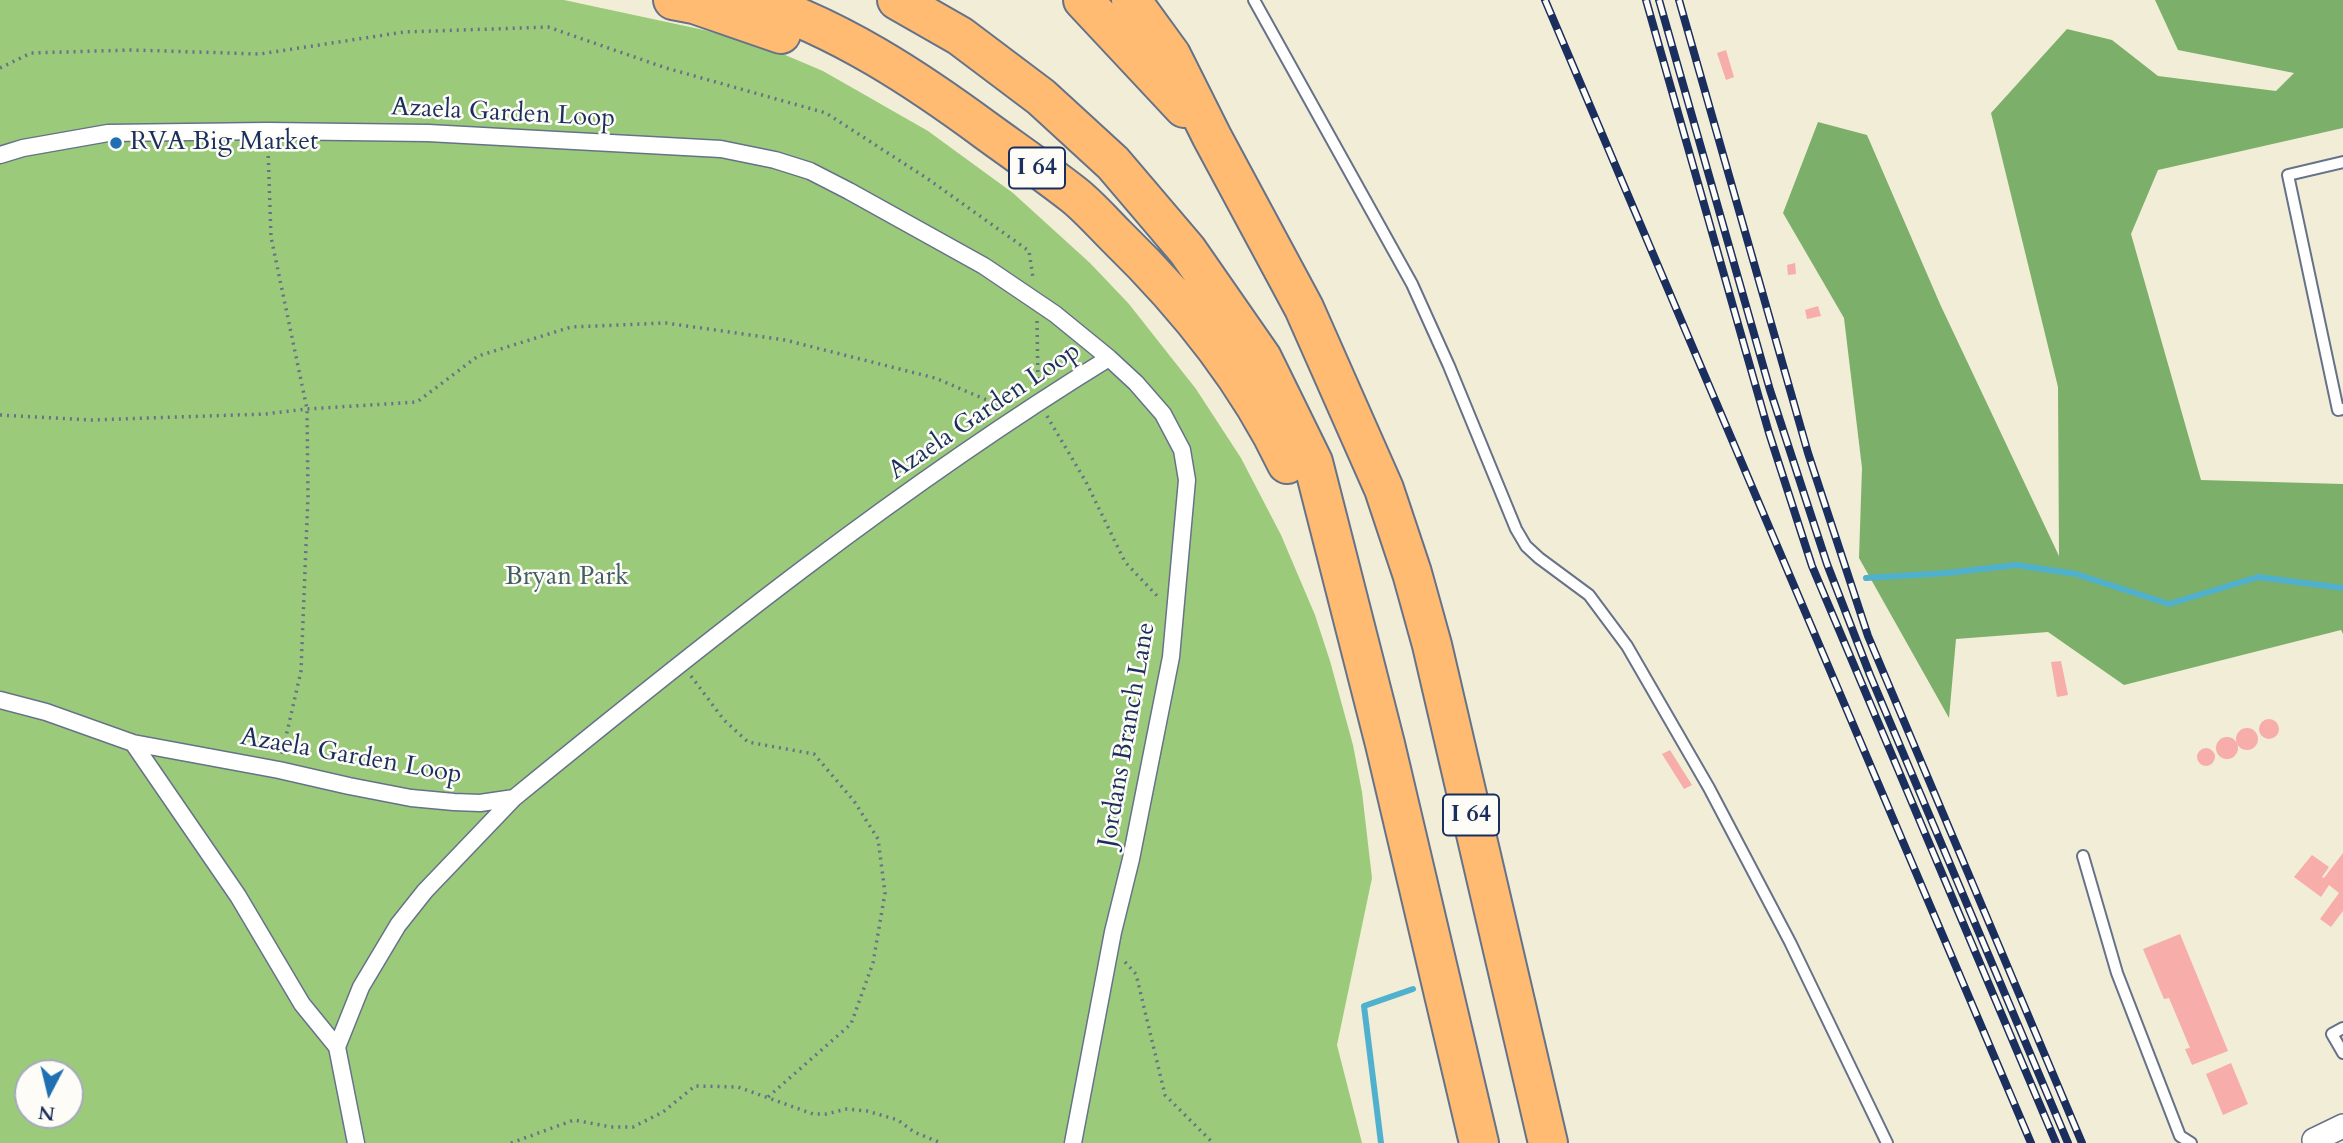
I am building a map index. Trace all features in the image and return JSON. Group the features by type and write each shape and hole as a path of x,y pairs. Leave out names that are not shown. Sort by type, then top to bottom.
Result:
{"highway":[{"path":"673,0 694,4 805,43 941,97"},
{"name":"I 64","path":"753,0 796,14 869,51 941,97 1076,196 1164,284 1220,352 1276,442 1348,593 1479,1143"},
{"path":"897,0 960,36 1041,97 1113,163 1187,250 1262,358 1313,461 1348,593"},
{"name":"I 64","path":"1083,0 1212,137 1304,308 1384,489 1412,573 1434,656 1548,1143"},
{"path":"1131,0 1171,55 1212,137"}],"street":[{"name":"Azaela Garden Loop","path":"0,155 23,148 107,133 267,131 428,133 721,149 775,160 810,172 849,191 984,266 1037,302 1109,358 899,500 680,662 514,798 480,803 411,798 133,743 46,712 0,700"},
{"name":"Jordans Branch Lane","path":"1073,1143 1171,657 1187,480 1182,450 1163,414 1109,358"},
{"path":"133,743 239,896 302,1004 337,1047 356,1143"},
{"path":"337,1047 361,987 398,925 425,891 514,798"},
{"path":"2310,1142 2343,1126"}],"lane":[{"path":"1254,0 1412,284 1516,529 1526,546 1539,558 1600,606 1627,646 1709,788 1777,918 1887,1143"},
{"path":"2343,162 2288,175 2338,410 2343,409"},
{"path":"2083,856 2122,985 2180,1136 2191,1143"},
{"path":"2343,1028 2332,1034 2343,1053"}],"path":[{"path":"0,68 31,53 132,50 260,54 404,32 548,27 666,68 827,113 928,179 1029,251 1037,302 1039,403 1086,481 1125,562 1175,615"},
{"path":"267,131 271,237 307,409 308,496 301,671 278,770"},
{"path":"0,415 91,420 265,414 417,401 478,356 572,327 666,323 785,340 923,375 1021,415"},
{"path":"680,662 724,720 748,742 814,754 854,801 878,839 885,893 873,963 851,1024 768,1097"},
{"path":"1112,947 1136,974 1165,1094 1213,1143"},
{"path":"511,1143 574,1120 611,1127 633,1127 663,1112 695,1086 738,1087 813,1114 848,1109 867,1111 898,1120 914,1132 941,1143"}],"green space":[{"name":"Bryan Park","path":"0,0 564,0 704,30 771,49 823,71 928,131 1013,193 1090,263 1129,304 1196,389 1241,458 1281,535 1315,615 1353,745 1362,792 1372,878 1337,1045 1362,1143 0,1143"},
{"path":"2155,0 2343,0 2343,128 2158,170 2131,234 2201,480 2343,484 2343,634 2341,630 2124,685 2048,632 1956,639 1949,718 1859,558 1862,468 1844,318 1783,213 1818,122 1867,135 1940,304 2059,556 2058,387 1991,113 2067,29 2112,40 2158,76 2276,91 2294,73 2178,50"}],"building":[{"path":"1726,50 1734,77 1726,80 1717,53"},
{"path":"1795,263 1796,274 1788,275 1787,265"},
{"path":"1818,306 1821,316 1807,319 1805,310"},
{"path":"2061,661 2068,695 2057,697 2051,662"},
{"path":"2269,719 2276,722 2279,729 2276,736 2269,739 2262,736 2259,729 2262,722"},
{"path":"2247,728 2255,731 2258,739 2255,747 2247,750 2239,747 2236,739 2239,731"},
{"path":"2227,737 2235,740 2238,748 2235,756 2227,759 2219,756 2216,748 2219,740"},
{"path":"2206,748 2212,751 2215,757 2212,763 2206,766 2200,763 2197,757 2200,751"},
{"path":"1670,750 1692,785 1684,789 1662,754"},
{"path":"2343,853 2343,911 2331,927 2320,919 2339,893 2329,885 2321,897 2294,877 2312,855 2329,867 2322,877 2324,878"},
{"path":"2180,934 2228,1051 2192,1065 2185,1049 2190,1048 2169,998 2164,999 2143,949"},
{"path":"2231,1063 2248,1104 2223,1115 2206,1074"}],"waterway":[{"path":"1866,578 2016,565 2076,574 2169,604 2258,577 2343,588"},
{"path":"1381,1143 1364,1006 1413,989"}],"railway":[{"path":"1545,0 2031,1143"},
{"path":"1646,0 1769,433 1812,566 2056,1143"},
{"path":"1659,0 1770,390 1827,564 1870,675 2068,1143"},
{"path":"1679,0 1808,453 1868,636 2082,1143"}],"place":[{"name":"RVA Big Market","path":"116,143"}]}
